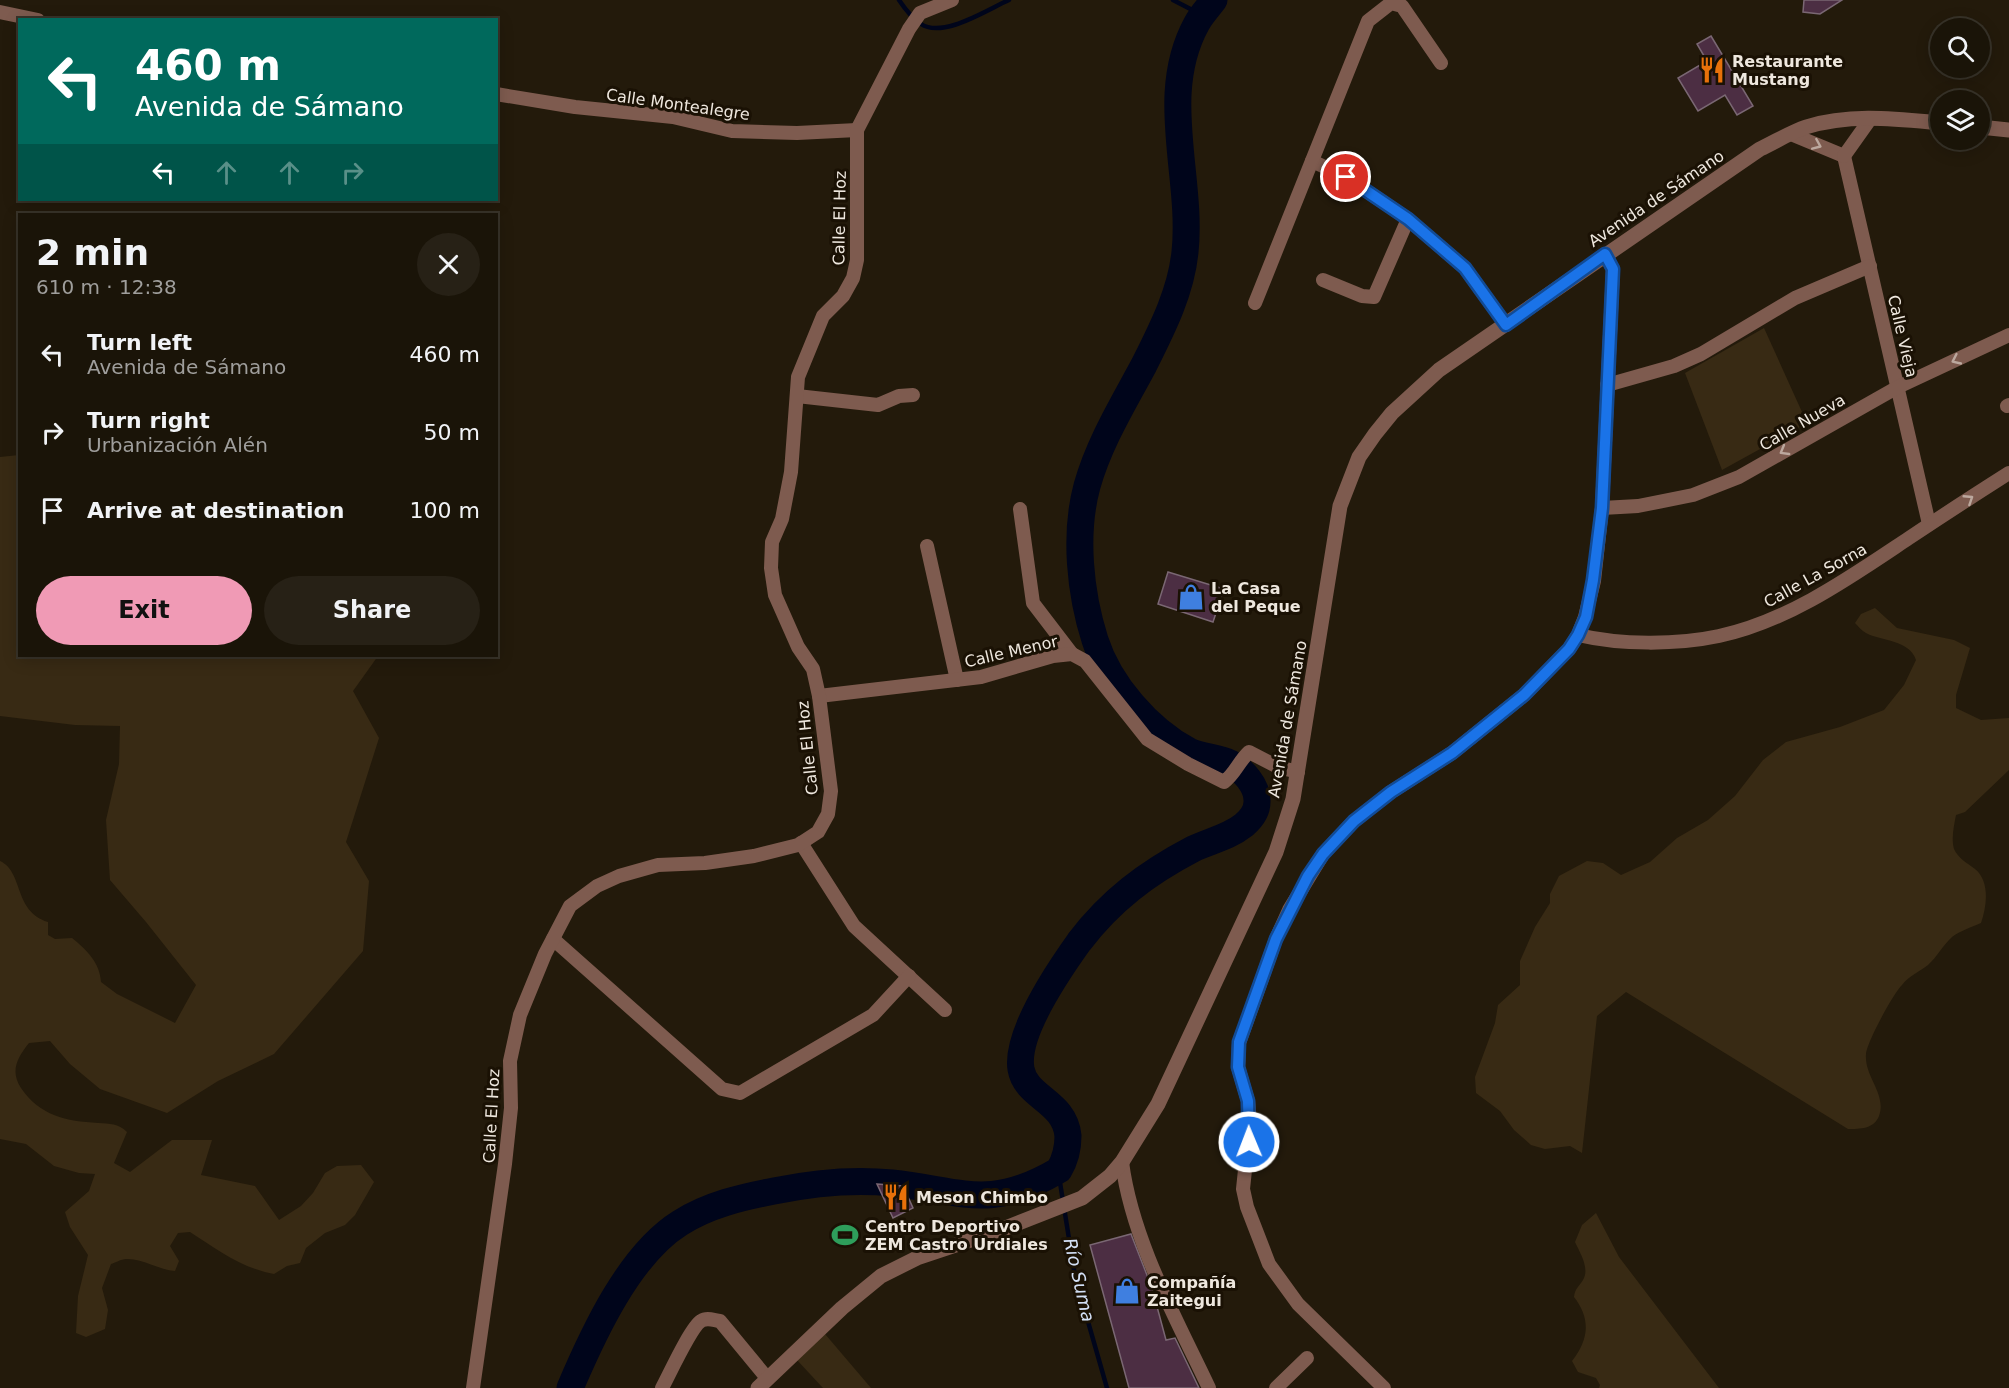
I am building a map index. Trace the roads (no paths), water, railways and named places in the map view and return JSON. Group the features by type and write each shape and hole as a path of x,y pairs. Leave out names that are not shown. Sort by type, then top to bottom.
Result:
{"street":[{"name":"Calle El Hoz","path":"473,1388 505,1164 511,1108 510,1061 520,1015 570,906 597,886 619,876 658,865 734,859 801,843 818,832 828,814 831,791 819,696 813,669 798,647 775,595 771,568 772,542 782,519 791,472 798,377 823,316 843,296 853,278 858,260 857,130 909,29 920,14 952,0"},
{"path":"1255,303 1368,21 1391,3 1402,6 1441,63"},
{"path":"0,12 28,18"},
{"name":"Calle Montealegre","path":"498,94 575,107 673,117 732,131 797,133 857,130"},
{"path":"1791,134 1844,156 1871,118"},
{"name":"Avenida de Sámano","path":"762,1383 842,1308 881,1276 917,1258 1082,1198 1110,1176 1122,1162 1158,1104 1276,852 1293,799 1298,772 1340,506 1359,458 1392,413 1439,370 1744,160 1791,134 1817,124 1871,118 1930,122"},
{"path":"1990,128 2009,130"},
{"name":"Calle Vieja","path":"1844,156 1929,524"},
{"path":"1312,161 1346,177 1408,219 1465,268 1506,325"},
{"path":"1323,280 1362,296 1374,297 1408,219"},
{"path":"1384,1388 1298,1304 1269,1264 1247,1207 1243,1189 1250,1122 1248,1101 1238,1067 1239,1042 1276,939 1298,893 1323,854 1354,821 1391,792 1452,753 1524,695 1569,649 1578,635 1586,617 1593,580 1602,508 1613,269 1605,254"},
{"path":"1607,385 1693,358 1795,298 1870,266"},
{"name":"Calle Nueva","path":"1602,508 1638,506 1693,495 1739,477 1898,387 2009,335"},
{"path":"797,396 878,405 899,396 913,395"},
{"name":"Calle La Sorna","path":"1578,635 1598,640 1670,642 1720,636 1766,621 1849,578 2009,473"},
{"path":"1020,509 1034,603 1072,654"},
{"path":"927,546 957,680"},
{"name":"Calle Menor","path":"819,696 981,677 1053,656 1072,654 1085,661 1147,739 1188,764 1224,782 1249,752 1278,767 1298,772"},
{"path":"801,843 854,926 945,1011"},
{"path":"553,939 722,1089 732,1093 740,1093 873,1015 909,976"},
{"path":"1122,1162 1125,1189 1150,1259 1209,1388"},
{"path":"662,1388 693,1331 700,1322 709,1318 720,1321 762,1383"},
{"path":"1276,1388 1307,1358"}],"waterway":[{"path":"899,0 915,19 930,28 941,28 965,21 1009,0"},
{"path":"1173,0 1202,15"},
{"path":"570,1388 601,1320 629,1275 662,1237 680,1223 702,1211 750,1196 833,1182 892,1183 976,1195 995,1194 1035,1183 1059,1170 1067,1145 1068,1136 1065,1124 1053,1107 1030,1087 1021,1069 1025,1038 1040,1003 1079,942 1103,914 1130,889 1176,858 1238,829 1255,812 1257,806 1255,790 1240,770 1230,763 1199,755 1174,742 1145,718 1120,689 1101,657 1095,640 1082,583 1080,563 1083,504 1092,470 1112,424 1170,310 1183,267 1186,223 1179,136 1179,78 1185,50 1197,23 1214,0"},
{"name":"Río Suma","path":"1058,1170 1075,1276 1107,1388"}],"place":[{"name":"Restaurante Mustang","path":"1712,70"},
{"name":"La Casa del Peque","path":"1191,597"},
{"name":"Meson Chimbo","path":"896,1197"},
{"name":"Centro Deportivo ZEM Castro Urdiales","path":"845,1235"},
{"name":"Compañía Zaitegui","path":"1127,1291"}]}
